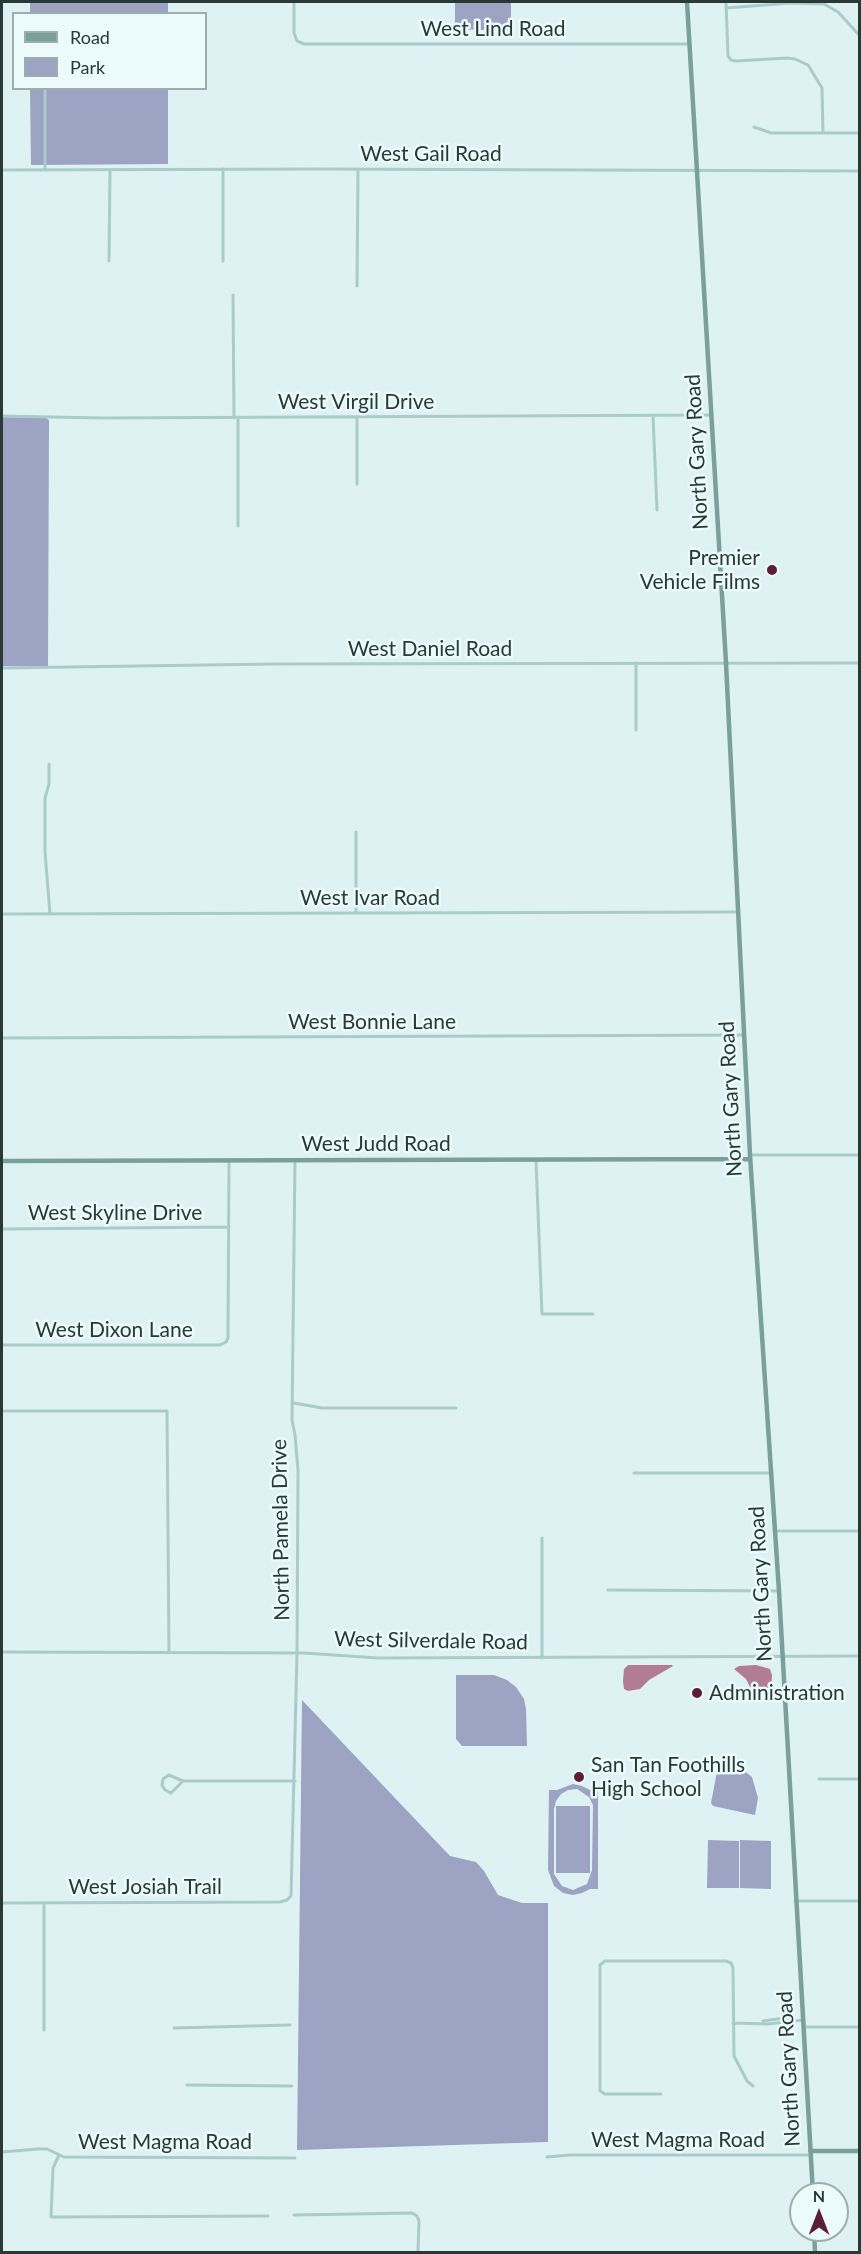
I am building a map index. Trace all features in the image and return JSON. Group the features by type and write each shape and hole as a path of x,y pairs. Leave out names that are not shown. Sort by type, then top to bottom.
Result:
{"street":[{"name":"West Lind Road","path":"294,2 294,33 297,40 304,44 690,44"},
{"name":"North Gary Road","path":"687,2 726,663 750,1157 772,1473 812,2182"},
{"path":"726,2 728,56 731,60 787,58 808,65 822,88 823,133"},
{"path":"726,8 791,2 816,3 831,7 860,36"},
{"path":"45,90 45,170"},
{"path":"754,127 771,133 860,133"},
{"path":"223,169 223,261"},
{"path":"357,286 358,169"},
{"name":"West Gail Road","path":"2,170 860,171"},
{"path":"109,261 110,170"},
{"path":"233,294 238,526"},
{"name":"West Virgil Drive","path":"2,416 357,418 711,415"},
{"path":"653,416 657,510"},
{"path":"357,418 357,484"},
{"path":"636,663 636,730"},
{"name":"West Daniel Road","path":"2,668 860,663"},
{"path":"49,764 49,784 45,798 45,852 50,914"},
{"path":"356,832 356,913"},
{"name":"West Ivar Road","path":"2,914 738,912"},
{"name":"West Bonnie Lane","path":"2,1038 744,1035"},
{"name":"West Judd Road","path":"2,1161 536,1160 860,1155"},
{"name":"North Pamela Drive","path":"289,1899 293,1888 297,1653 298,1470 296,1435 292,1420 294,1403 295,1160"},
{"path":"536,1160 542,1314 593,1314"},
{"path":"229,1161 229,1227"},
{"name":"West Skyline Drive","path":"2,1228 229,1227"},
{"name":"West Dixon Lane","path":"2,1345 220,1344 226,1342 228,1338 229,1227"},
{"path":"294,1403 322,1408 456,1408"},
{"path":"2,1411 167,1411 169,1653"},
{"path":"634,1473 772,1473"},
{"path":"775,1531 860,1531"},
{"path":"542,1538 542,1658"},
{"path":"608,1590 779,1591"},
{"name":"West Silverdale Road","path":"2,1652 297,1653 378,1658 860,1656"},
{"path":"183,1781 171,1793 162,1785 163,1779 168,1776 183,1781 295,1781"},
{"path":"819,1779 860,1779"},
{"name":"West Josiah Trail","path":"2,1903 280,1902 289,1899"},
{"path":"795,1901 860,1901"},
{"path":"44,1903 44,2030"},
{"path":"662,2094 605,2094 600,2091 601,1962 605,1960 726,1961 731,1963 733,1968 734,2056 747,2081 753,2086"},
{"path":"733,2023 768,2024 802,2020"},
{"path":"174,2028 290,2025"},
{"path":"803,2027 860,2027"},
{"path":"187,2085 292,2086"},
{"name":"West Magma Road","path":"2,2152 47,2149 70,2157 295,2158"},
{"path":"811,2153 860,2151"},
{"name":"West Magma Road","path":"547,2157 811,2153"},
{"path":"59,2155 53,2168 51,2217 268,2216"},
{"path":"294,2215 412,2213 417,2216 419,2222 418,2253"}],"green space":[{"path":"30,2 168,2 168,12 30,12"},
{"path":"455,2 511,2 511,31 455,29"},
{"path":"30,90 168,90 168,164 31,165"},
{"path":"2,417 46,418 49,420 48,666 2,666"},
{"path":"456,1675 494,1675 507,1680 516,1687 524,1699 526,1709 527,1746 462,1746 456,1739"},
{"path":"302,1700 450,1856 476,1862 498,1895 522,1903 548,1903 548,2142 297,2150"},
{"path":"719,1761 737,1765 752,1777 758,1798 755,1815 713,1806 711,1803"},
{"path":"573,1784 590,1790 598,1790 598,1889 590,1889 573,1895 563,1893 554,1886 548,1870 549,1790 557,1790","holes":["577,1789 589,1797 593,1805 592,1870 587,1884 573,1890 562,1886 554,1874 554,1809 561,1794 568,1790"]},
{"path":"556,1806 590,1806 590,1873 556,1873"},
{"path":"708,1840 739,1841 739,1888 707,1888"},
{"path":"740,1840 771,1841 771,1889 740,1888"}],"shaded area":[{"path":"628,1665 673,1666 649,1680 640,1689 628,1691 624,1689 623,1681 624,1669"},
{"path":"756,1665 770,1669 771,1690 766,1693 750,1687 746,1679 734,1669 739,1666"}],"place":[{"name":"Premier Vehicle Films","path":"772,570"},
{"name":"Administration","path":"697,1693"},
{"name":"San Tan Foothills High School","path":"579,1777"}]}
